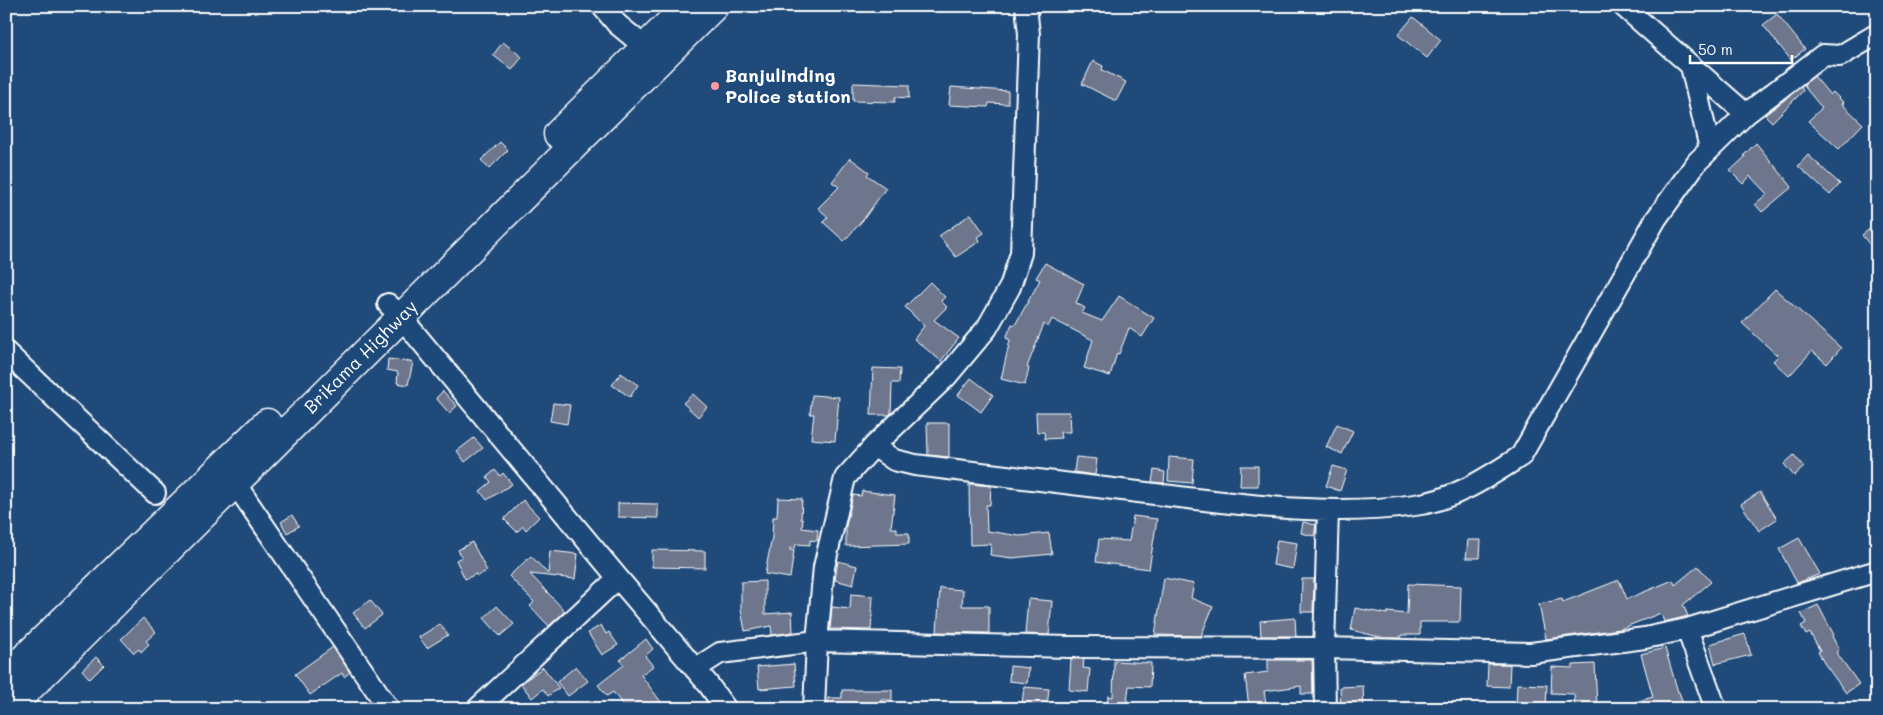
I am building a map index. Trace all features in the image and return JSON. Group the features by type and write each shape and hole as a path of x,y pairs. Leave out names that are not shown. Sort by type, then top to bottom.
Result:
{"highway":[{"name":"Brikama Highway","path":"581,125 645,47 687,6"},
{"name":"Brikama Highway","path":"8,709 230,475 394,310 581,125 714,6"},
{"name":"Brikama Highway","path":"6,676 230,475"}],"street":[{"path":"602,6 617,24 645,47"},
{"path":"814,709 817,641 824,567 845,478 874,446 946,376 988,328 1010,287 1021,253 1029,34 1026,6"},
{"path":"1623,6 1746,114"},
{"path":"874,446 894,460 915,465 1232,503 1328,510 1416,505 1449,497 1487,478 1521,456 1656,219 1696,162 1746,114 1823,55 1840,56 1877,34"},
{"path":"1691,66 1710,149"},
{"path":"394,310 726,709"},
{"path":"6,352 155,493"},
{"path":"230,475 389,709"},
{"path":"1324,709 1328,510"},
{"path":"695,670 720,653 817,641 1069,647 1324,648 1531,653 1645,638 1687,629 1877,571"},
{"path":"477,709 618,578"},
{"path":"1687,629 1716,709"}],"building":[{"path":"1777,14 1805,49 1791,60 1763,25"},
{"path":"1413,17 1441,40 1427,58 1398,35"},
{"path":"503,42 522,57 512,70 493,55"},
{"path":"1093,61 1103,66 1102,70 1126,82 1116,101 1082,84"},
{"path":"1814,76 1830,95 1833,92 1844,103 1842,104 1863,124 1839,149 1808,121 1822,108 1803,85"},
{"path":"853,83 909,85 909,98 895,97 895,102 853,101"},
{"path":"951,87 1008,91 1008,104 989,103 988,107 949,105"},
{"path":"1801,87 1803,91 1772,122 1765,115"},
{"path":"500,142 508,150 489,169 481,160"},
{"path":"1756,143 1792,187 1762,212 1755,204 1767,194 1750,176 1743,184 1730,171"},
{"path":"1808,155 1840,184 1830,195 1798,166"},
{"path":"850,158 869,172 867,175 886,188 863,220 844,241 823,222 828,217 818,208 839,187 832,182"},
{"path":"971,214 984,233 978,237 980,241 956,257 939,236"},
{"path":"1872,227 1877,233 1877,254 1862,235"},
{"path":"1045,263 1084,284 1076,303 1085,308 1082,313 1102,321 1119,296 1154,318 1142,337 1129,328 1119,354 1117,353 1110,376 1084,368 1093,340 1052,319 1048,327 1044,324 1027,367 1029,368 1025,385 1001,379 1010,340 1006,338 1012,324 1015,325 1040,280 1036,278"},
{"path":"930,282 945,297 941,301 947,307 934,320 959,338 941,361 914,339 924,326 905,307"},
{"path":"1775,289 1841,348 1827,364 1812,351 1789,376 1773,361 1778,356 1742,323"},
{"path":"388,359 413,362 408,385 397,383 398,372 387,370"},
{"path":"873,368 900,369 899,383 892,383 891,413 889,415 871,415"},
{"path":"621,373 638,385 630,397 612,385"},
{"path":"971,378 993,395 981,412 958,395"},
{"path":"443,391 457,406 449,413 436,398"},
{"path":"693,394 707,407 698,417 683,403"},
{"path":"812,395 839,397 835,441 811,439 814,414 810,414"},
{"path":"553,403 570,405 567,424 550,421"},
{"path":"1036,412 1069,412 1070,432 1060,432 1061,438 1045,439 1044,432 1037,432"},
{"path":"927,423 949,423 949,457 928,455"},
{"path":"1337,424 1353,431 1342,454 1326,447"},
{"path":"474,438 483,448 465,462 457,451"},
{"path":"1794,455 1804,467 1794,476 1784,464"},
{"path":"1076,457 1097,459 1095,475 1074,472"},
{"path":"1169,457 1194,459 1192,483 1168,481"},
{"path":"1241,466 1258,466 1258,486 1240,486"},
{"path":"1333,466 1347,470 1340,491 1326,486"},
{"path":"495,470 500,476 503,473 512,484 487,500 480,491 491,482 487,477"},
{"path":"1154,470 1165,472 1164,483 1152,482"},
{"path":"969,484 991,486 990,505 986,505 987,531 1020,536 1049,533 1052,554 1012,558 990,555 991,544 970,545"},
{"path":"862,491 895,495 891,528 897,528 897,533 909,533 909,544 846,546 846,526 853,495 861,496"},
{"path":"1760,492 1777,519 1759,531 1741,504"},
{"path":"778,498 802,499 802,528 818,530 817,541 810,540 810,545 796,544 795,548 790,548 790,550 794,551 790,578 765,574 772,537 773,517 777,517"},
{"path":"523,500 539,517 526,530 523,526 517,532 504,519"},
{"path":"618,503 658,504 658,518 618,517"},
{"path":"292,515 299,526 287,533 281,522"},
{"path":"1133,516 1157,519 1149,569 1096,562 1099,539 1129,541"},
{"path":"1303,522 1316,525 1314,536 1301,533"},
{"path":"1799,538 1820,574 1797,583 1779,549"},
{"path":"1277,540 1297,543 1293,569 1273,565"},
{"path":"1468,540 1481,540 1480,558 1466,558"},
{"path":"472,542 487,571 465,579 456,560 462,557 458,550"},
{"path":"652,550 705,551 705,568 652,567"},
{"path":"550,551 578,554 575,579 530,574 565,611 549,626 530,606 534,602 509,576 531,556 548,574"},
{"path":"838,561 857,566 853,585 835,580"},
{"path":"1698,566 1711,582 1683,605 1688,616 1664,622 1661,613 1620,629 1546,639 1539,604 1562,599 1563,602 1619,580 1627,599 1673,580 1675,585"},
{"path":"1164,578 1194,584 1191,598 1213,607 1201,636 1155,635"},
{"path":"1302,579 1314,579 1313,612 1301,612"},
{"path":"765,581 765,614 792,612 793,632 772,635 771,626 745,631 741,609 741,582"},
{"path":"1408,584 1461,586 1460,622 1420,622 1420,635 1401,635 1401,638 1384,638 1351,630 1355,608 1387,614 1387,612 1407,614"},
{"path":"940,588 963,590 962,606 989,606 989,633 937,632"},
{"path":"851,594 873,596 871,630 830,629 832,607 850,609"},
{"path":"1028,599 1052,601 1049,635 1025,634"},
{"path":"370,600 382,615 365,628 353,613"},
{"path":"1818,605 1834,635 1832,636 1839,650 1836,652 1859,684 1846,693 1824,663 1810,633 1806,635 1801,626 1806,623 1801,613"},
{"path":"497,606 514,624 500,636 484,618"},
{"path":"143,618 156,632 146,641 149,644 141,652 139,649 134,653 121,639"},
{"path":"1295,618 1296,636 1261,636 1260,621"},
{"path":"440,624 448,635 427,648 419,637"},
{"path":"601,625 606,634 609,632 618,645 602,655 588,633"},
{"path":"1745,634 1751,655 1715,664 1710,644"},
{"path":"646,639 653,649 645,656 653,666 641,675 661,702 651,709 626,709 613,692 607,696 598,685 624,665 620,660"},
{"path":"333,647 350,672 344,677 342,673 310,695 295,674"},
{"path":"1665,648 1685,709 1624,709 1624,705 1653,697 1641,654"},
{"path":"96,657 104,665 90,679 82,670"},
{"path":"1071,659 1084,659 1083,668 1090,669 1088,692 1069,690"},
{"path":"1268,660 1312,660 1313,694 1301,694 1301,686 1264,691 1266,704 1249,707 1245,675 1268,672"},
{"path":"1114,661 1151,663 1150,687 1129,686 1126,709 1107,709 1108,696 1113,697"},
{"path":"794,664 796,686 759,689 757,667"},
{"path":"1488,664 1510,664 1509,687 1487,686"},
{"path":"1595,664 1597,707 1575,708 1574,694 1551,693 1552,667 1573,668 1573,665"},
{"path":"576,666 588,681 568,696 557,682"},
{"path":"1010,666 1029,668 1027,683 1009,681"},
{"path":"543,667 559,688 548,696 543,689 532,698 521,684"},
{"path":"1517,684 1547,685 1546,708 1516,707"},
{"path":"1363,686 1364,709 1341,709 1340,687"},
{"path":"1024,687 1049,689 1047,707 1022,704"},
{"path":"842,690 892,690 892,700 881,700 881,709 828,709 828,698 842,698"}],"place":[{"name":"Banjulinding Police station","path":"715,86"}]}
